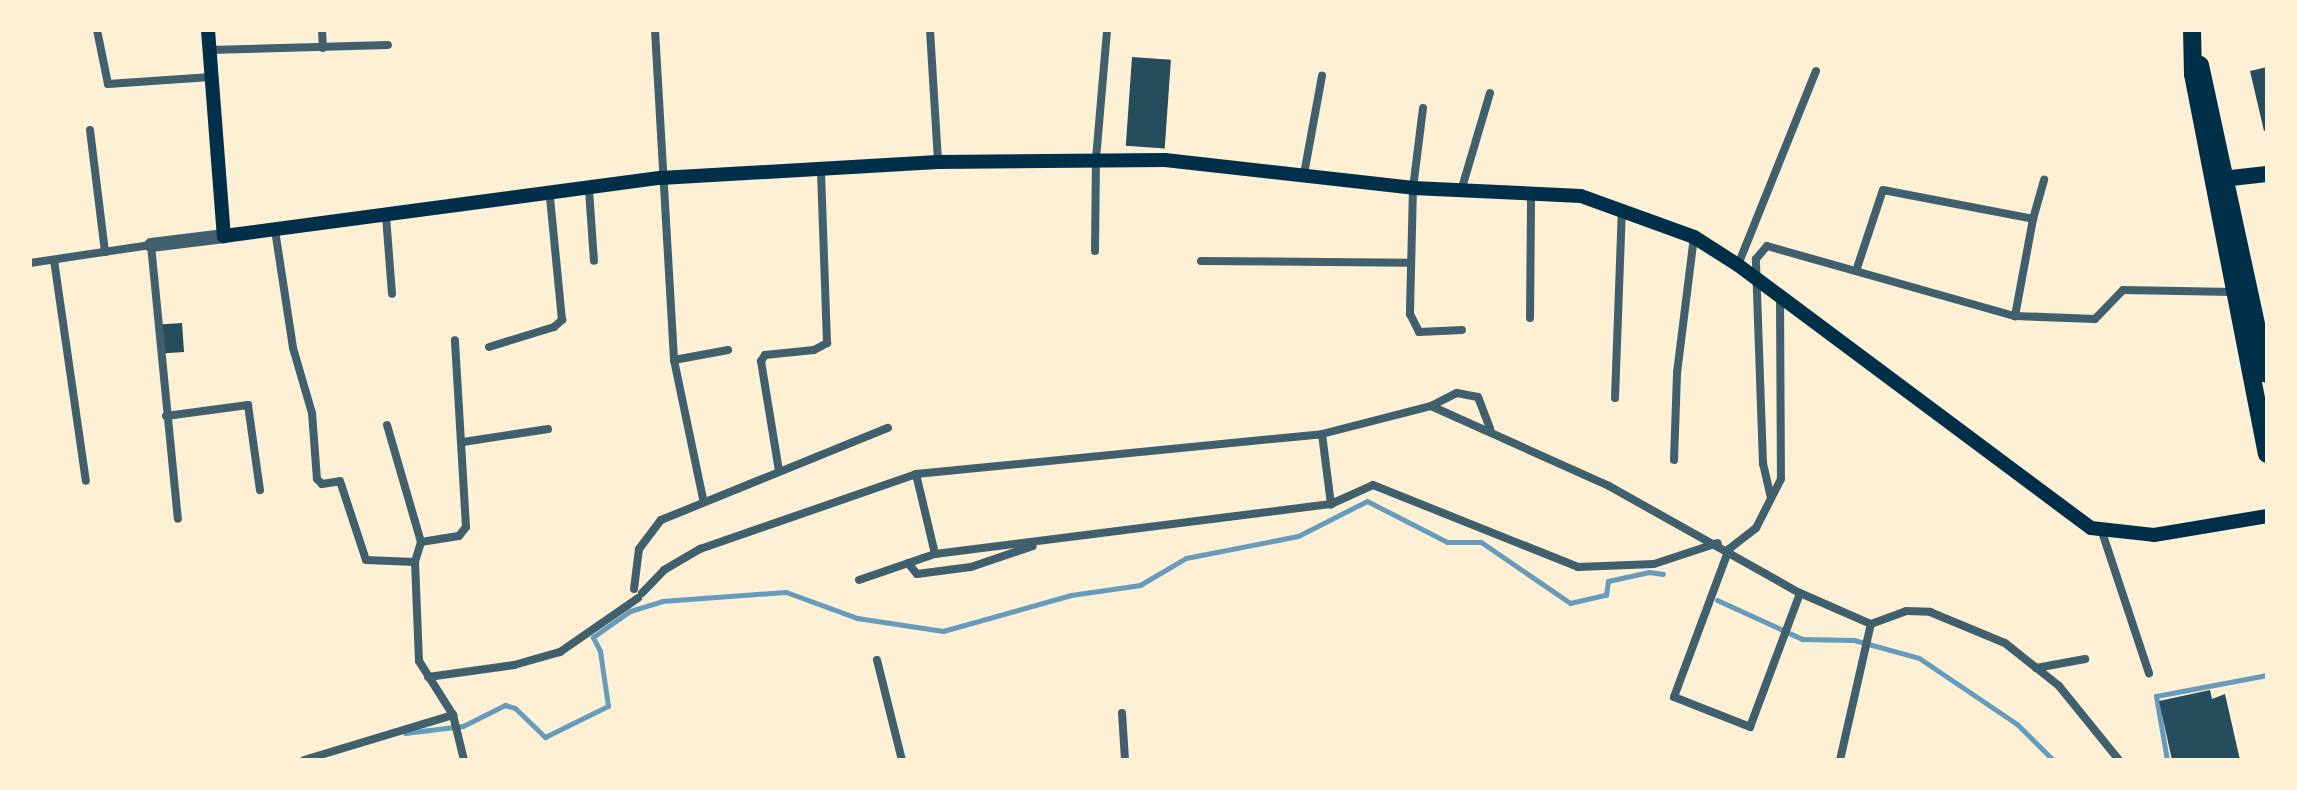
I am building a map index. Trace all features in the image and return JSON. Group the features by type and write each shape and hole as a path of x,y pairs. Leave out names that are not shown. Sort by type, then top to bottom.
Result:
{"highway":[{"path":"2192,30 2196,59 2193,74 2267,374"},
{"path":"2220,179 2234,292 2267,454"}],"main road":[{"path":"208,30 224,236 550,197 661,178 938,162 1165,160 1413,188 1581,196 1622,207 1694,237 1738,265 2054,505 2102,532 2154,535 2267,516"},
{"path":"2220,179 2267,174"}],"street":[{"path":"97,30 108,84 211,77"},
{"path":"322,30 323,48"},
{"path":"655,30 661,178 674,360 703,499"},
{"path":"930,30 938,162"},
{"path":"1095,251 1096,159 1107,30"},
{"path":"209,50 388,45"},
{"path":"1738,265 1816,71"},
{"path":"1304,174 1322,76"},
{"path":"1461,191 1490,93"},
{"path":"1423,108 1413,188 1410,314 1415,329 1462,330"},
{"path":"90,130 105,252"},
{"path":"779,471 761,361 765,355 814,350 827,343 821,168"},
{"path":"2015,316 2033,219 2044,180"},
{"path":"589,190 594,261"},
{"path":"1856,271 1883,190 2033,219"},
{"path":"1530,318 1531,193"},
{"path":"489,347 554,327 562,320 550,197"},
{"path":"1615,398 1622,207"},
{"path":"386,216 392,294"},
{"path":"275,230 304,396 312,413 317,479 322,484 342,484 362,554 372,563 415,562"},
{"path":"30,263 224,236"},
{"path":"1674,460 1677,373 1694,237"},
{"path":"151,245 178,519"},
{"path":"1771,498 1763,464 1756,259 1767,246 2015,316 2095,319 2123,290 2234,292"},
{"path":"54,260 86,481"},
{"path":"1201,261 1411,263"},
{"path":"1780,297 1781,479 1756,528 1729,549 1674,697 1750,727 1800,593"},
{"path":"421,542 465,530 463,442 455,340"},
{"path":"674,360 728,350"},
{"path":"428,677 514,665 560,652 664,570 700,549 916,474 1322,434 1431,406 1457,393 1478,397 1490,429"},
{"path":"166,416 248,405 260,490"},
{"path":"1431,406 1490,429 1718,543 1800,593 1871,624"},
{"path":"387,425 421,542 415,562 419,661 454,719 464,760"},
{"path":"638,593 639,549 651,529 703,499 888,428"},
{"path":"463,442 548,429"},
{"path":"1322,434 1331,504"},
{"path":"916,474 935,554"},
{"path":"859,580 935,554 1331,504 1373,485 1578,567 1654,564 1718,543"},
{"path":"2102,532 2149,673"},
{"path":"908,563 917,574 971,567 1048,540"},
{"path":"1840,760 1871,624 1888,614 1930,612 2005,643 2036,668 2096,727 2119,760"},
{"path":"2036,668 2085,659"},
{"path":"877,660 902,760"},
{"path":"1122,713 1125,760"},
{"path":"304,760 454,719"}],"building":[{"path":"1132,57 1171,60 1165,149 1126,146"},
{"path":"2267,67 2267,130 2264,131 2250,71"},
{"path":"182,323 184,352 161,354 159,325"},
{"path":"2210,690 2212,699 2225,694 2240,760 2172,760 2159,701"}],"waterway":[{"path":"405,733 463,726 505,705 515,708 545,737 608,706 600,651 593,637 630,611 662,601 786,592 857,618 943,631 1071,595 1140,585 1186,558 1298,536 1367,501 1447,542 1481,542 1570,603 1606,595 1608,581 1649,572 1663,574"},
{"path":"1717,600 1802,639 1854,640 1919,658 2017,724 2053,760"},
{"path":"2167,760 2156,696 2267,675"}]}
